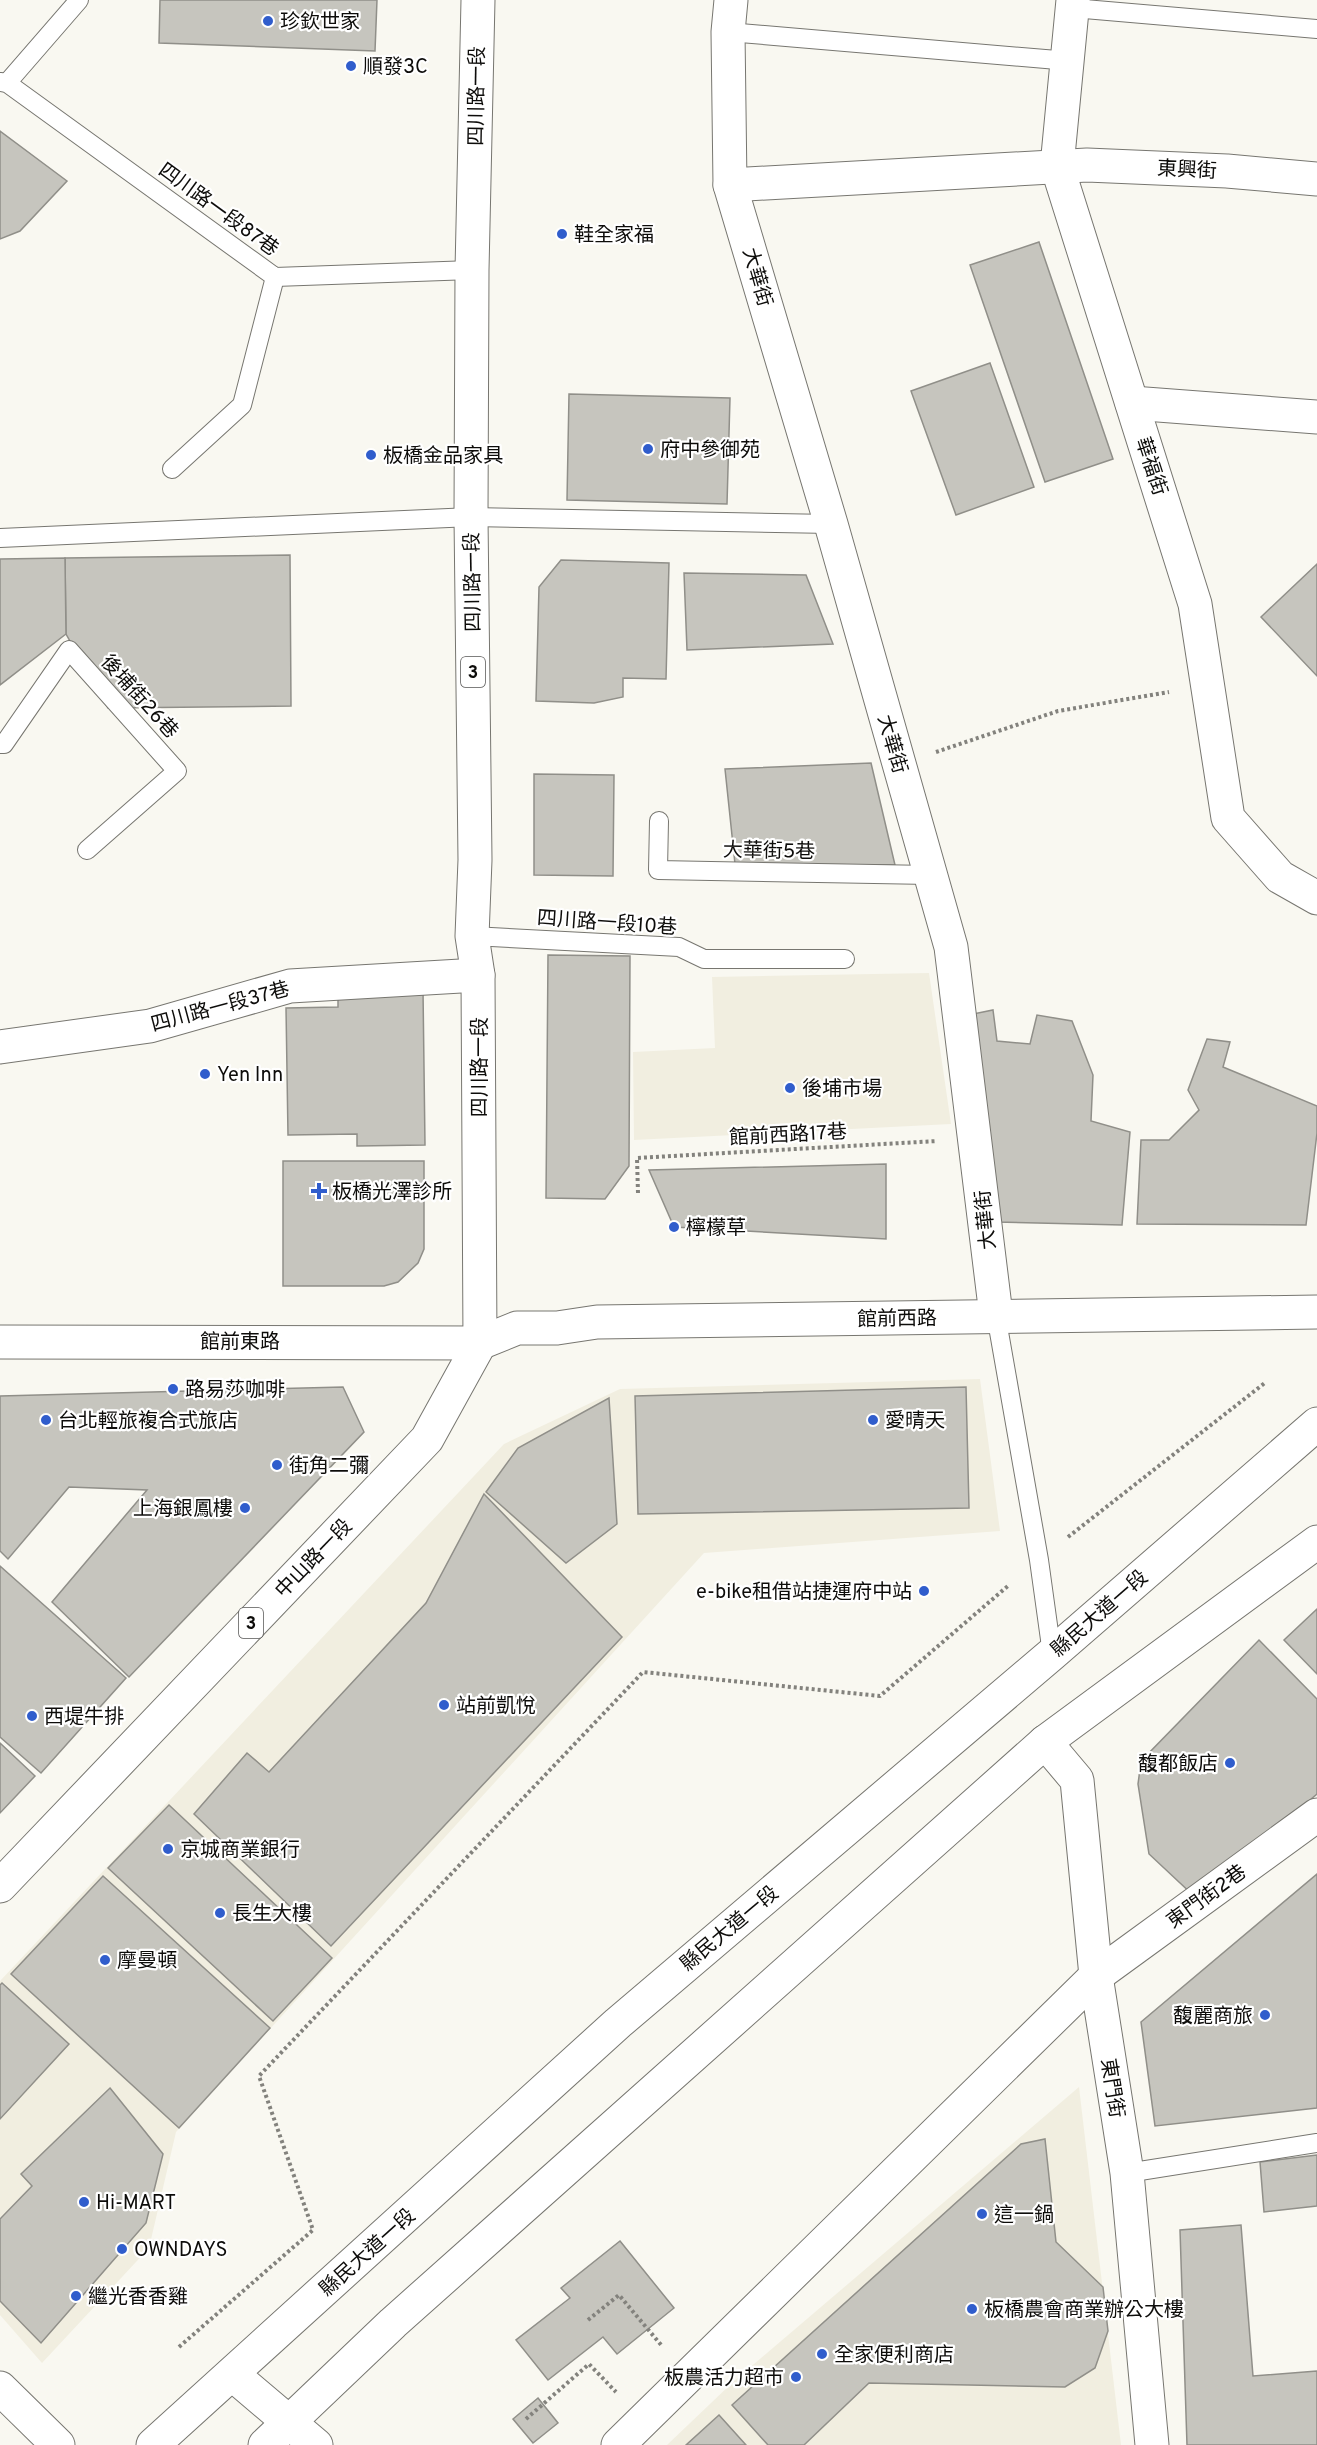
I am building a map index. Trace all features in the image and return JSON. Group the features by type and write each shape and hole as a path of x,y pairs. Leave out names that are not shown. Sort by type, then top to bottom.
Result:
{"street":[{"name":"四川路一段","path":"478,0 472,270 471,517 475,848 472,936 478,975 480,1343"},
{"name":"大華街","path":"731,0 728,32 730,185 831,524 951,947 996,1316"},
{"name":"華福街","path":"1073,4 1057,166 1195,604 1228,818 1280,877 1317,898"},
{"name":"東興街","path":"1057,166 1086,165 1227,171 1317,179"},
{"path":"730,185 1057,166"},
{"path":"1132,404 1317,417"},
{"name":"四川路一段37巷","path":"0,1047 150,1026 290,986 478,975"},
{"name":"館前西路","path":"480,1343 517,1328 557,1328 597,1322 1317,1312"},
{"name":"館前東路","path":"0,1342 480,1343"},
{"name":"中山路一段","path":"0,1886 427,1439 480,1343"},
{"name":"縣民大道一段","path":"153,2445 618,2023 1053,1654 1317,1424"},
{"path":"265,2445 393,2323 1045,1742 1317,1542"},
{"name":"東門街","path":"1045,1742 1077,1780 1096,1977 1127,2173 1152,2445"},
{"name":"東門街2巷","path":"618,2445 1096,1977 1317,1815"},
{"path":"232,2374 316,2445"},
{"path":"0,2388 58,2445"}],"lane":[{"name":"四川路一段87巷","path":"80,0 3,83 275,277 472,270"},
{"path":"1073,4 1317,29"},
{"path":"728,32 1069,61"},
{"path":"172,469 242,405 275,277"},
{"path":"0,538 471,517 831,524"},
{"name":"後埔街26巷","path":"0,744 4,744 69,650 177,771 87,850"},
{"name":"大華街5巷","path":"659,821 658,870 930,874"},
{"name":"四川路一段10巷","path":"472,936 679,947 704,959 844,958"},
{"path":"996,1316 1039,1560 1053,1654"},
{"path":"1127,2173 1317,2143"}],"path":[{"path":"899,765 1058,711 1208,685"},
{"name":"館前西路17巷","path":"638,1193 637,1158 976,1138"},
{"path":"179,2347 313,2230 259,2076 643,1672 880,1696 1039,1560 1266,1382"},
{"path":"588,2320 620,2295 663,2348"},
{"path":"526,2419 589,2364 617,2393"}],"shaded area":[{"name":"後埔市場","path":"929,973 951,1124 634,1140 633,1052 715,1048 712,977"},
{"path":"980,1379 1000,1531 704,1553 176,2132 149,2248 42,2363 0,2315 0,1981 504,1444 620,1389"},
{"name":"板橋農會商業辦公大樓","path":"1079,2087 1121,2445 667,2445 733,2382"}],"building":[{"name":"珍欽世家","path":"160,0 377,0 375,51 159,43"},
{"path":"0,131 67,181 20,231 0,239"},
{"path":"1039,242 1113,459 1045,482 970,265"},
{"path":"990,363 1034,487 956,515 911,391"},
{"name":"府中參御苑","path":"569,394 730,398 727,504 567,500"},
{"path":"290,555 291,706 108,708 66,634 65,558"},
{"path":"65,558 66,634 0,685 0,559"},
{"path":"561,560 669,563 666,679 623,678 623,697 594,703 536,701 539,587"},
{"path":"1317,564 1317,676 1261,617"},
{"path":"684,573 806,575 833,644 687,650"},
{"path":"871,763 895,865 735,864 725,769"},
{"path":"534,774 614,775 613,876 534,875"},
{"path":"548,955 630,956 629,1166 605,1199 546,1198"},
{"path":"423,990 425,1145 357,1146 357,1134 288,1135 286,1008 338,1007 338,991"},
{"path":"993,1010 997,1041 1030,1044 1037,1015 1072,1021 1093,1075 1091,1121 1130,1132 1122,1225 996,1222 968,1015"},
{"path":"1207,1039 1230,1042 1223,1067 1317,1106 1317,1133 1306,1225 1137,1224 1141,1140 1169,1140 1199,1110 1188,1090"},
{"path":"283,1161 424,1161 424,1249 418,1263 398,1282 384,1286 283,1286"},
{"path":"886,1164 886,1239 674,1227 649,1170"},
{"path":"343,1387 364,1432 129,1677 52,1602 147,1490 69,1487 8,1559 0,1551 0,1396"},
{"path":"966,1387 969,1508 638,1514 635,1396"},
{"path":"609,1398 617,1524 566,1563 486,1492 518,1448"},
{"name":"站前凱悅","path":"484,1494 622,1637 331,1946 194,1814 247,1753 269,1772 426,1603"},
{"path":"0,1566 126,1678 41,1773 0,1737"},
{"path":"1317,1609 1317,1674 1284,1640"},
{"name":"馥都飯店","path":"1259,1640 1317,1699 1317,1794 1195,1897 1149,1854 1138,1784 1140,1769 1145,1757"},
{"path":"0,1743 35,1776 0,1813"},
{"name":"長生大樓","path":"169,1805 332,1958 273,2021 108,1868"},
{"path":"1317,1874 1317,2108 1155,2126 1141,2022"},
{"path":"103,1876 270,2028 179,2128 11,1974"},
{"path":"2,1983 69,2044 0,2119 0,1985"},
{"name":"Hi-MART","path":"110,2088 163,2154 146,2223 41,2343 0,2301 0,2219 32,2186 21,2174"},
{"name":"板橋農會商業辦公大樓","path":"1045,2139 1056,2242 1103,2287 1108,2331 1095,2368 1065,2387 869,2383 804,2445 768,2445 732,2405 1021,2144"},
{"path":"1317,2155 1317,2206 1264,2212 1260,2162"},
{"path":"1241,2225 1253,2376 1317,2371 1317,2445 1187,2445 1180,2230"},
{"path":"620,2241 674,2308 617,2354 603,2337 548,2380 516,2340 570,2298 561,2288"},
{"path":"538,2398 558,2423 533,2443 513,2419"},
{"path":"719,2415 746,2445 686,2445"}],"place":[{"name":"珍欽世家","path":"268,21"},
{"name":"順發3C","path":"351,66"},
{"name":"鞋全家福","path":"562,234"},
{"name":"府中參御苑","path":"648,449"},
{"name":"板橋金品家具","path":"371,455"},
{"name":"Yen Inn","path":"205,1074"},
{"name":"後埔市場","path":"790,1088"},
{"name":"板橋光澤診所","path":"319,1191"},
{"name":"檸檬草","path":"674,1227"},
{"name":"路易莎咖啡","path":"173,1389"},
{"name":"台北輕旅複合式旅店","path":"46,1420"},
{"name":"愛晴天","path":"873,1420"},
{"name":"街角二彌","path":"277,1465"},
{"name":"上海銀鳳樓","path":"245,1508"},
{"name":"e-bike租借站捷運府中站","path":"924,1591"},
{"name":"站前凱悅","path":"444,1705"},
{"name":"西堤牛排","path":"32,1716"},
{"name":"馥都飯店","path":"1230,1763"},
{"name":"京城商業銀行","path":"168,1849"},
{"name":"長生大樓","path":"220,1913"},
{"name":"摩曼頓","path":"105,1960"},
{"name":"馥麗商旅","path":"1265,2015"},
{"name":"Hi-MART","path":"84,2202"},
{"name":"這一鍋","path":"982,2214"},
{"name":"OWNDAYS","path":"122,2249"},
{"name":"繼光香香雞","path":"76,2296"},
{"name":"板橋農會商業辦公大樓","path":"972,2309"},
{"name":"全家便利商店","path":"822,2354"},
{"name":"板農活力超市","path":"796,2377"}]}
